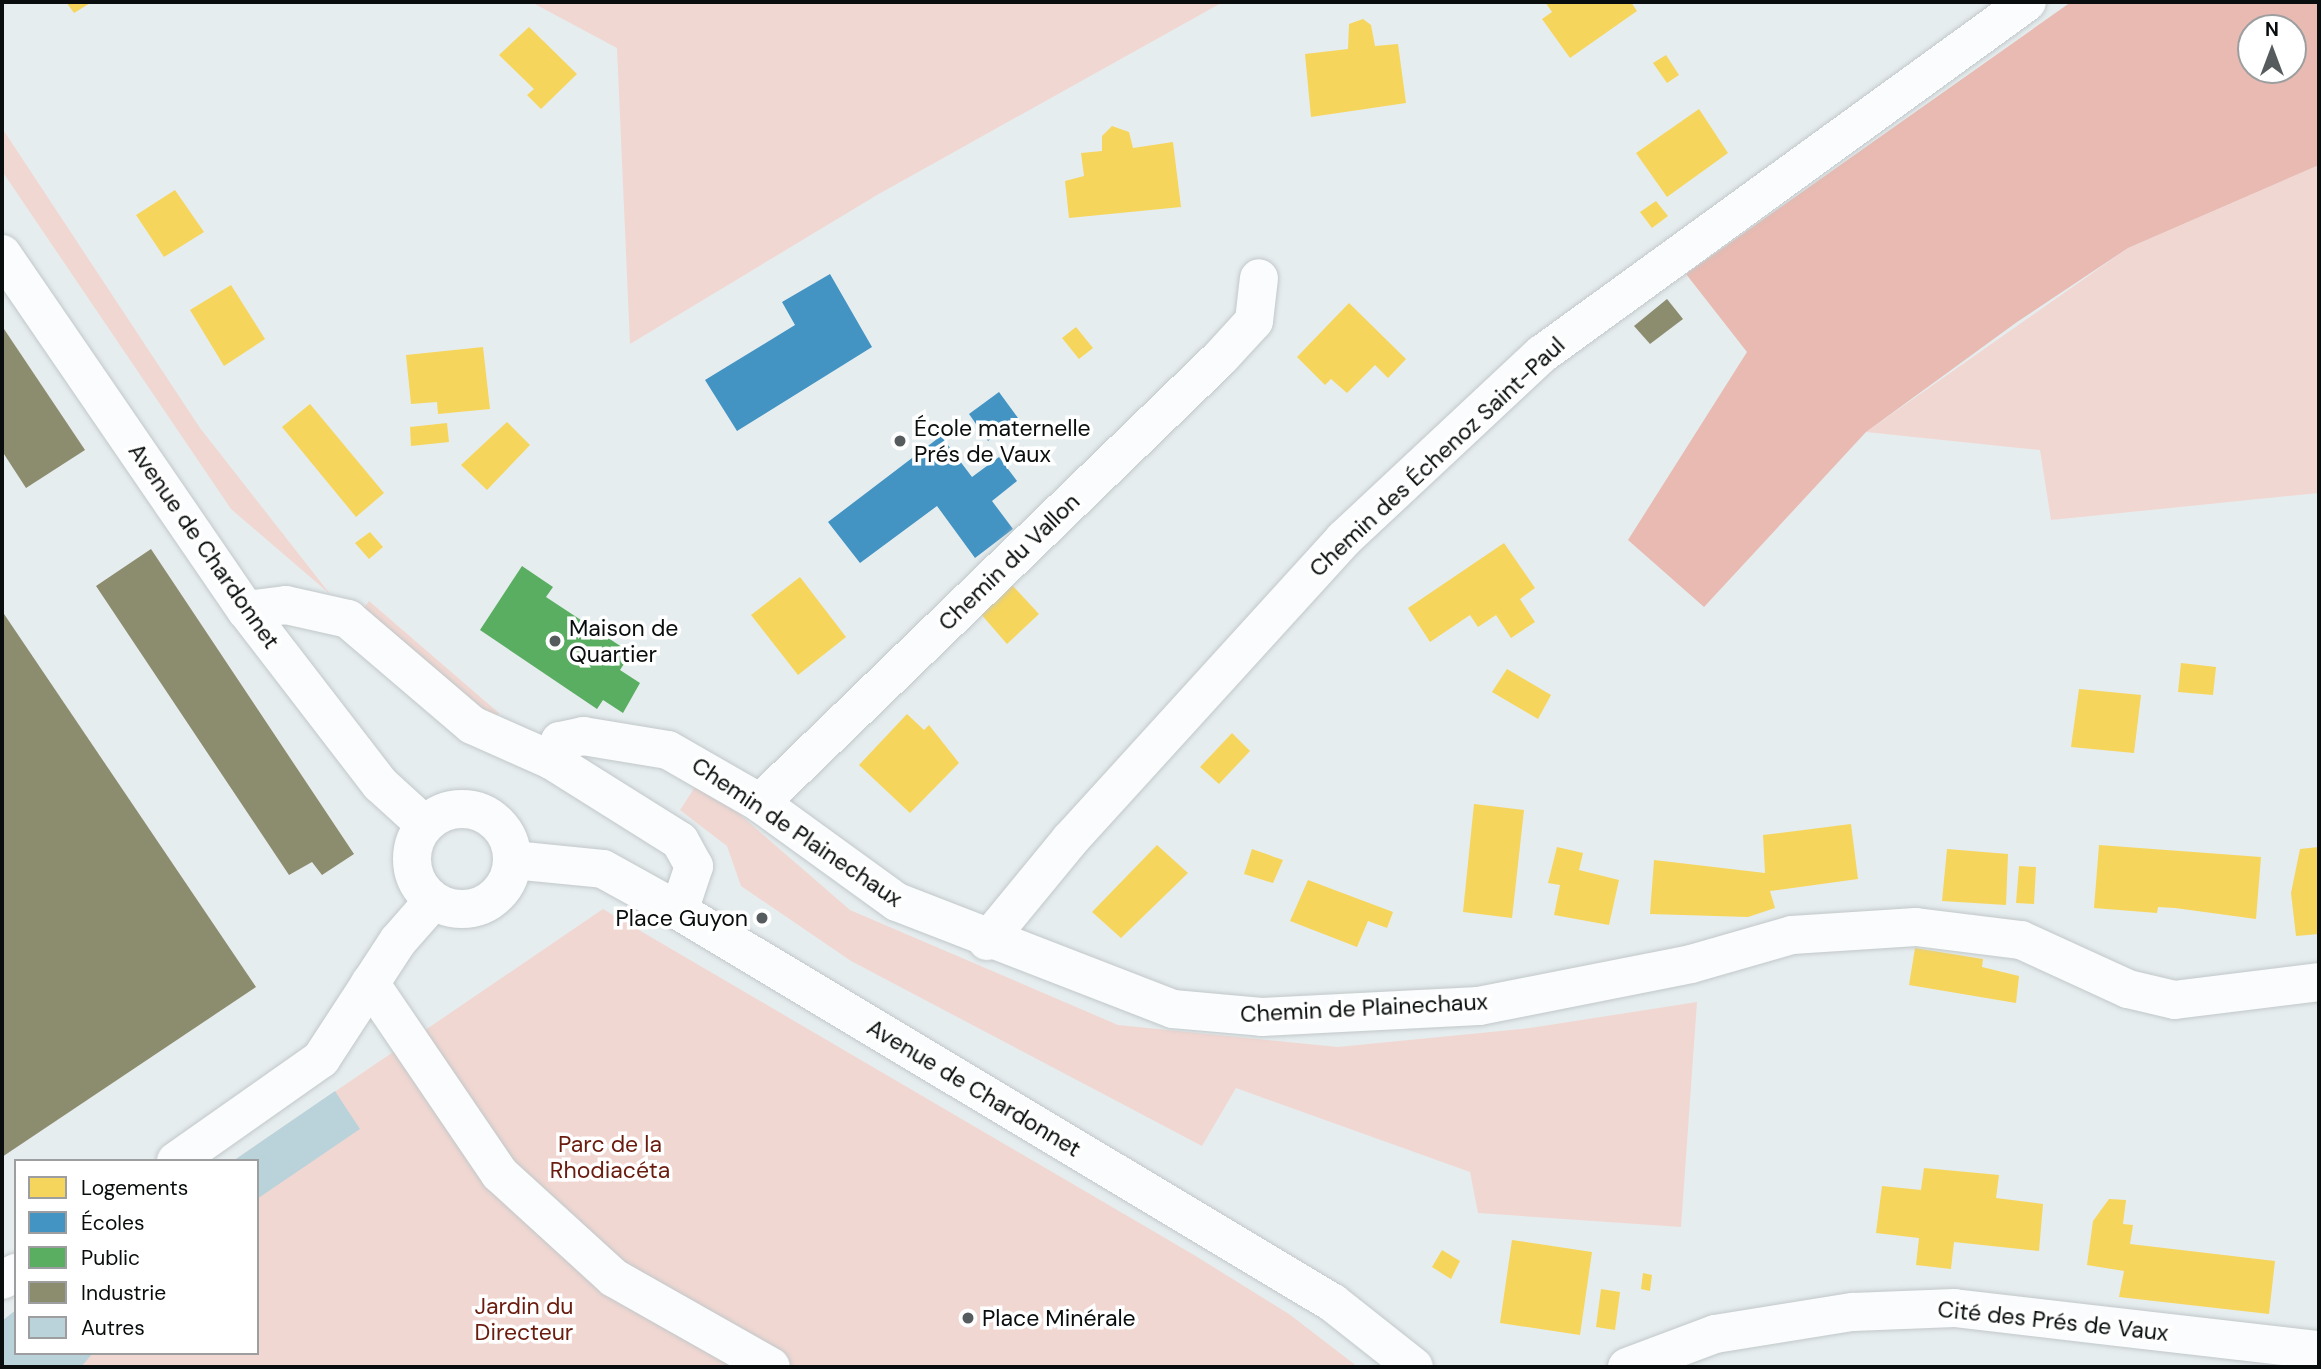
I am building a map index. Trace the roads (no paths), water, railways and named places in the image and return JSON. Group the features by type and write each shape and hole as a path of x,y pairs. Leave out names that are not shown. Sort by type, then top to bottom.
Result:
{"street":[{"name":"Chemin des Échenoz Saint-Paul","path":"987,942 1070,840 1344,539 1542,354 2027,2"},
{"name":"Avenue de Chardonnet","path":"2,254 246,610 380,785 425,824"},
{"name":"Chemin du Vallon","path":"760,803 1220,358 1254,321 1259,278"},
{"path":"246,610 286,605 348,619 472,725 551,760 690,853 694,866 678,911"},
{"name":"Chemin de Plainechaux","path":"551,760 560,741 583,736 668,750 760,803 897,902 987,942 1173,1009 1262,1017 1479,1006 1691,964 1792,935 1916,928 2021,940 2128,989 2175,1000 2319,982"},
{"path":"473,810 502,828 513,860 503,890 478,908 433,901 412,874 410,856 425,824 447,811 473,810"},
{"name":"Avenue de Chardonnet","path":"513,860 603,869 678,911 1333,1303 1414,1367"},
{"path":"179,1159 321,1059 370,984 433,901"},
{"path":"370,984 500,1174 614,1278 771,1367"},
{"name":"Cité des Prés de Vaux","path":"1626,1367 1715,1334 1853,1312 1954,1308 2319,1350"}],"place":[{"name":"École maternelle Prés de Vaux","path":"900,441"},
{"name":"Maison de Quartier","path":"555,641"},
{"name":"Place Guyon","path":"762,918"},
{"name":"Place Minérale","path":"968,1318"}],"park label":[{"name":"Parc de la Rhodiacéta","path":"610,1157"},
{"name":"Jardin du Directeur","path":"524,1319"}]}
